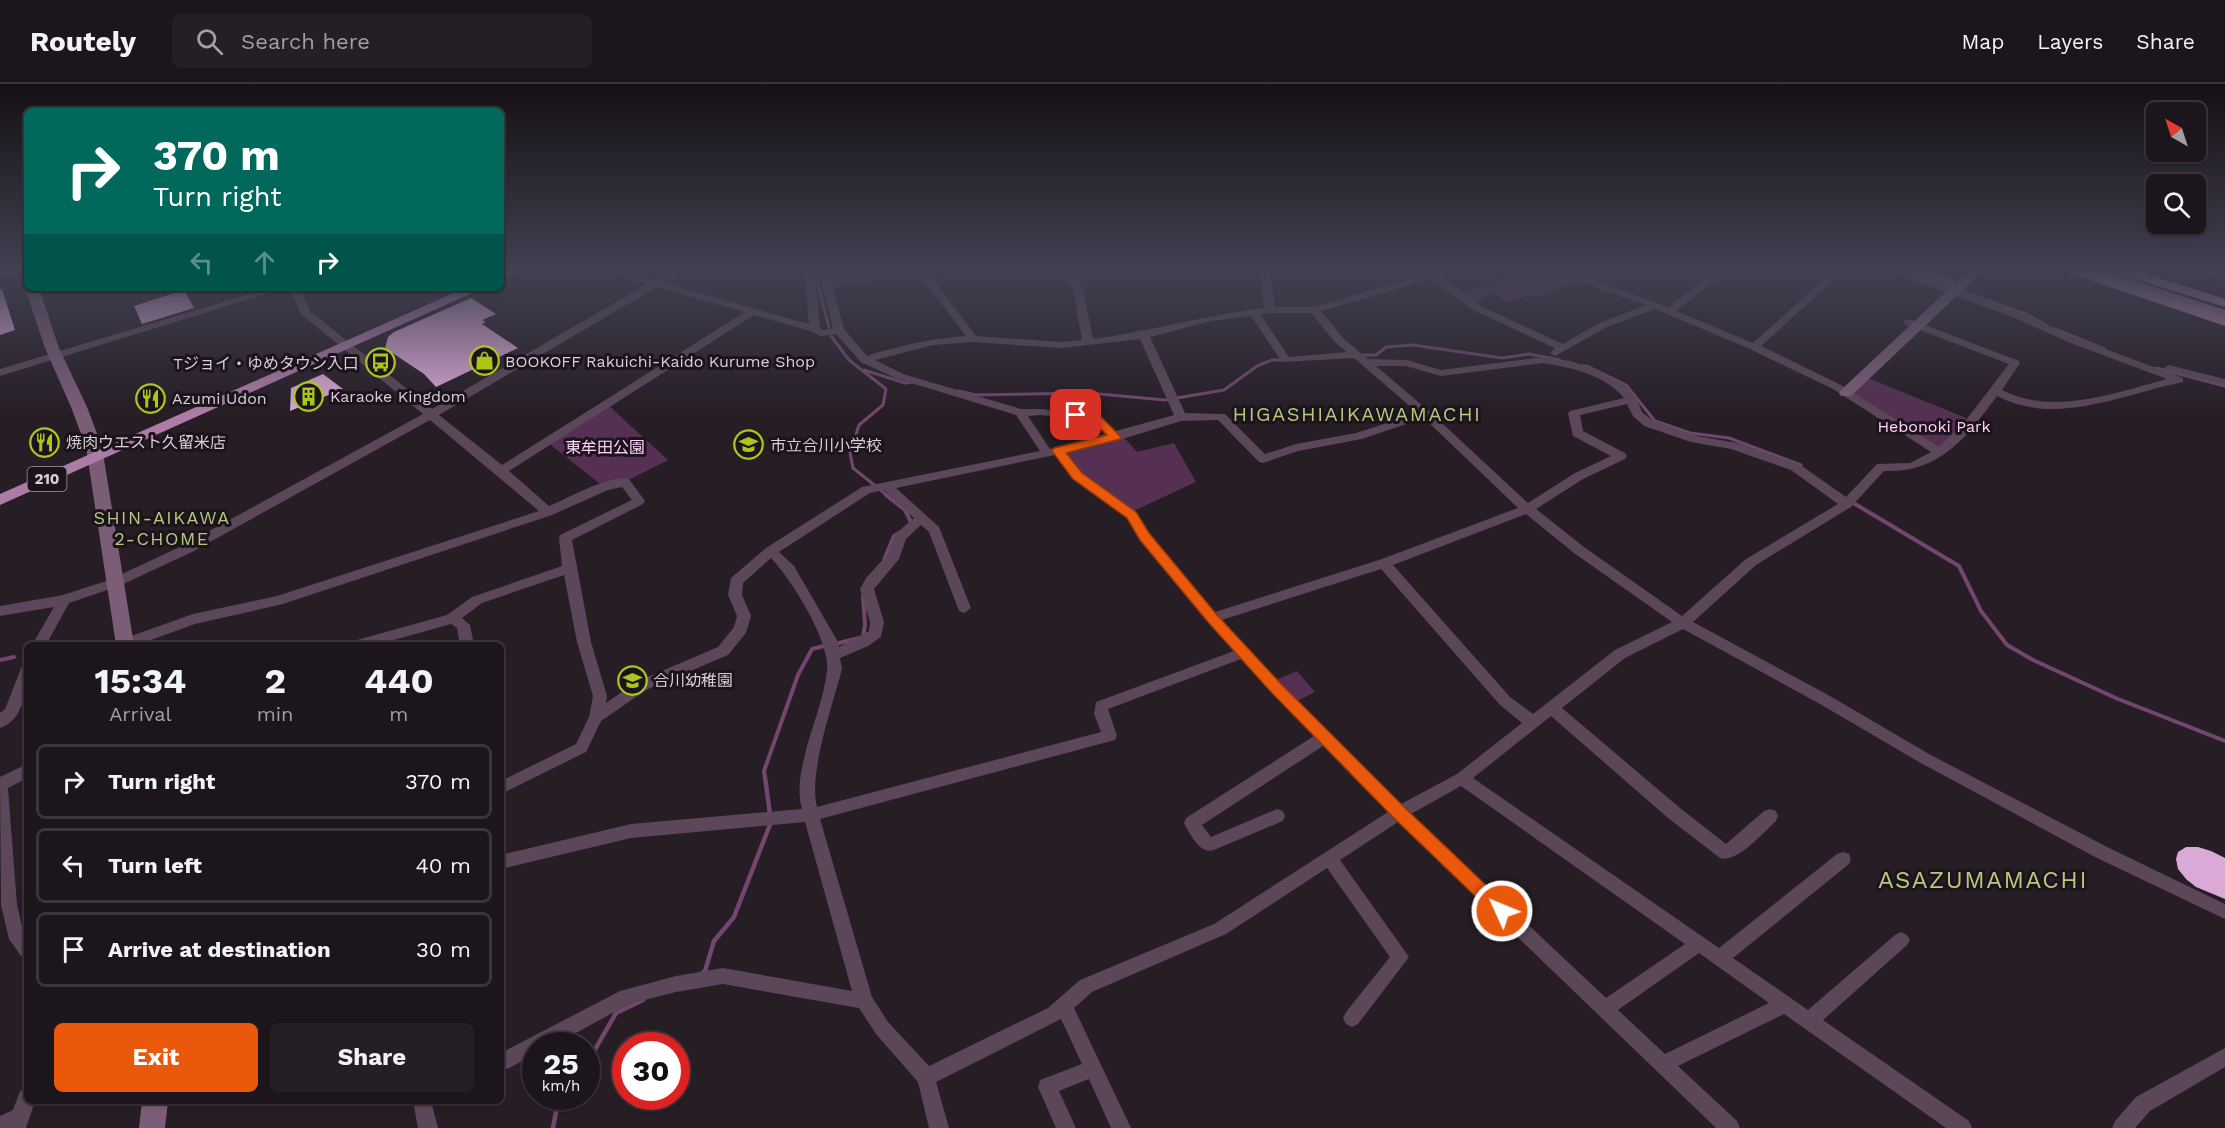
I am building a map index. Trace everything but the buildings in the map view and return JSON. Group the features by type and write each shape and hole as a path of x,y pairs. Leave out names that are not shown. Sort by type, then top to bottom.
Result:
{"highway":[{"name":"210","path":"0,500 94,452 391,318"},
{"name":"210","path":"341,342 402,318"},
{"name":"210","path":"0,488 94,452"}],"street":[{"path":"42,318 56,356 79,407 94,452 125,642"},
{"path":"0,373 182,318"},
{"path":"312,318 433,414 549,512"},
{"path":"0,611 64,600 114,583 187,549 433,414 597,318"},
{"path":"501,471 743,318"},
{"path":"775,318 815,328 821,333 839,330"},
{"path":"814,318 815,328"},
{"path":"836,318 839,330 865,360 899,376 1020,413 1040,412 1094,417 1115,437"},
{"path":"957,318 973,339"},
{"path":"1083,318 1088,343"},
{"path":"865,360 903,348 973,339 1062,345 1088,343 1144,335 1213,318"},
{"path":"1257,318 1286,360 1360,358 1407,363 1441,373 1543,360 1570,364 1588,370 1621,388 1631,400 1637,414 1648,423 1695,439 1733,446 1795,467 1847,504"},
{"path":"1320,318 1340,341 1426,414 1527,509 1579,550 1683,623 1934,763 2101,852 2225,912"},
{"path":"1498,318 1563,348"},
{"path":"1543,360 1603,325 1623,318"},
{"path":"1682,318 1754,348 1841,390 1940,453"},
{"path":"1754,348 1787,318"},
{"path":"1841,390 1919,318"},
{"path":"2023,318 2115,357 2179,380"},
{"path":"2038,318 2129,356 2225,382"},
{"path":"926,1077 1054,1014 1086,986 1220,929 1399,813 1462,778 1620,654 1683,623 1751,562 1847,504 1881,467 1914,466 1940,453 1996,392 2015,363 1913,324"},
{"path":"1144,335 1181,417"},
{"path":"1996,392 2021,403 2063,404 2201,377"},
{"path":"1212,618 1384,563 1527,509 1580,476 1621,456 1577,433 1574,413 1631,400"},
{"path":"1020,413 1053,452 1078,476 1131,515 1145,537 1212,618 1399,813 1730,1128"},
{"path":"596,717 641,686 723,651 741,629 744,616 735,595 736,581 771,551 852,498 879,487 1053,452 1115,437 1181,417 1221,416 1263,459 1296,448 1358,436 1426,414"},
{"path":"131,642 194,620 278,601 549,512 604,487 626,482 639,501 565,538 568,568 584,642 600,696 596,717 581,748 504,786"},
{"path":"879,487 922,517 934,530 964,608"},
{"path":"834,655 863,642 876,633 878,622 867,589 894,556 900,537 922,517"},
{"path":"771,551 789,569 831,642 834,655 835,669 808,769 806,796 864,1001 882,1028 926,1077 939,1128"},
{"path":"1384,563 1505,701 1533,723"},
{"path":"368,642 452,619 477,600 568,568"},
{"path":"41,642 64,600"},
{"path":"452,619 463,625 467,642"},
{"path":"504,861 631,831 811,815 1110,736 1101,714 1101,706 1245,652"},
{"path":"0,722 11,712 24,678"},
{"path":"1552,708 1674,813 1726,853 1741,843 1770,816"},
{"path":"1277,816 1208,845 1192,823 1324,737"},
{"path":"24,772 0,784 4,906 15,934 24,946"},
{"path":"1462,778 1962,1128"},
{"path":"1330,859 1400,957 1352,1018"},
{"path":"1719,959 1843,859"},
{"path":"1808,1022 1901,940"},
{"path":"1605,1009 1698,944"},
{"path":"504,1061 626,997 676,984 723,976 864,1001"},
{"path":"1663,1064 1785,1004"},
{"path":"1064,1006 1121,1128"},
{"path":"2122,1128 2143,1104 2225,1057"},
{"path":"1066,1128 1047,1087 1094,1068"},
{"path":"0,1126 18,1123 25,1104"},
{"path":"152,1128 155,1104"},
{"path":"427,1104 429,1128"}],"green space":[{"name":"Hebonoki Park","path":"1861,375 1971,420 1940,453 1841,390"},
{"name":"東牟田公園","path":"607,404 668,460 625,482 604,487 547,442"},
{"path":"1122,435 1137,452 1174,443 1196,482 1129,513 1078,476 1058,451"},
{"path":"1297,671 1315,692 1292,704 1271,682"}],"waterway":[{"path":"827,318 829,327"},
{"path":"2033,318 2046,325"},
{"path":"2055,329 2104,349"},
{"path":"831,336 849,360 886,389 883,405 859,425 850,453 853,468 888,496"},
{"path":"1360,355 1376,355 1386,347 1413,345 1502,358 1529,354 1560,360"},
{"path":"959,391 975,395 1088,393 1165,400 1224,390 1257,366 1272,360 1283,360"},
{"path":"1582,366 1587,366 1626,385 1655,421 1690,433 1729,438 1801,465"},
{"path":"2156,368 2225,386"},
{"path":"864,370 905,383 912,382"},
{"path":"886,495 905,510 911,522"},
{"path":"1850,501 1959,566 1981,611 2007,645 2033,660 2118,699 2225,741"},
{"path":"884,560 894,536 899,533"},
{"path":"835,644 863,637 865,625 863,596"},
{"path":"765,778 764,771 798,675 812,649 828,645"},
{"path":"0,660 14,657"},
{"path":"702,973 705,971 714,941 734,917 771,822 765,777"},
{"path":"600,1041 616,1013 643,1000"},
{"path":"553,1128 556,1110"}],"place":[{"name":"BOOKOFF Rakuichi-Kaido Kurume Shop","path":"484,361"},
{"name":"Tジョイ・ゆめタウン入口","path":"380,363"},
{"name":"Karaoke Kingdom","path":"309,396"},
{"name":"Azumi Udon","path":"151,398"},
{"name":"焼肉ウエスト久留米店","path":"45,442"},
{"name":"市立合川小学校","path":"749,445"},
{"name":"合川幼稚園","path":"632,680"}],"district":[{"name":"HIGASHIAIKAWAMACHI","path":"1357,414"},
{"name":"SHIN-AIKAWA 2-CHOME","path":"162,528"},
{"name":"ASAZUMAMACHI","path":"1983,880"}],"route":[{"path":"1076,415 1094,417 1115,437 1058,451 1078,476 1131,515 1145,537 1212,618 1277,689 1399,813 1502,911"}]}
